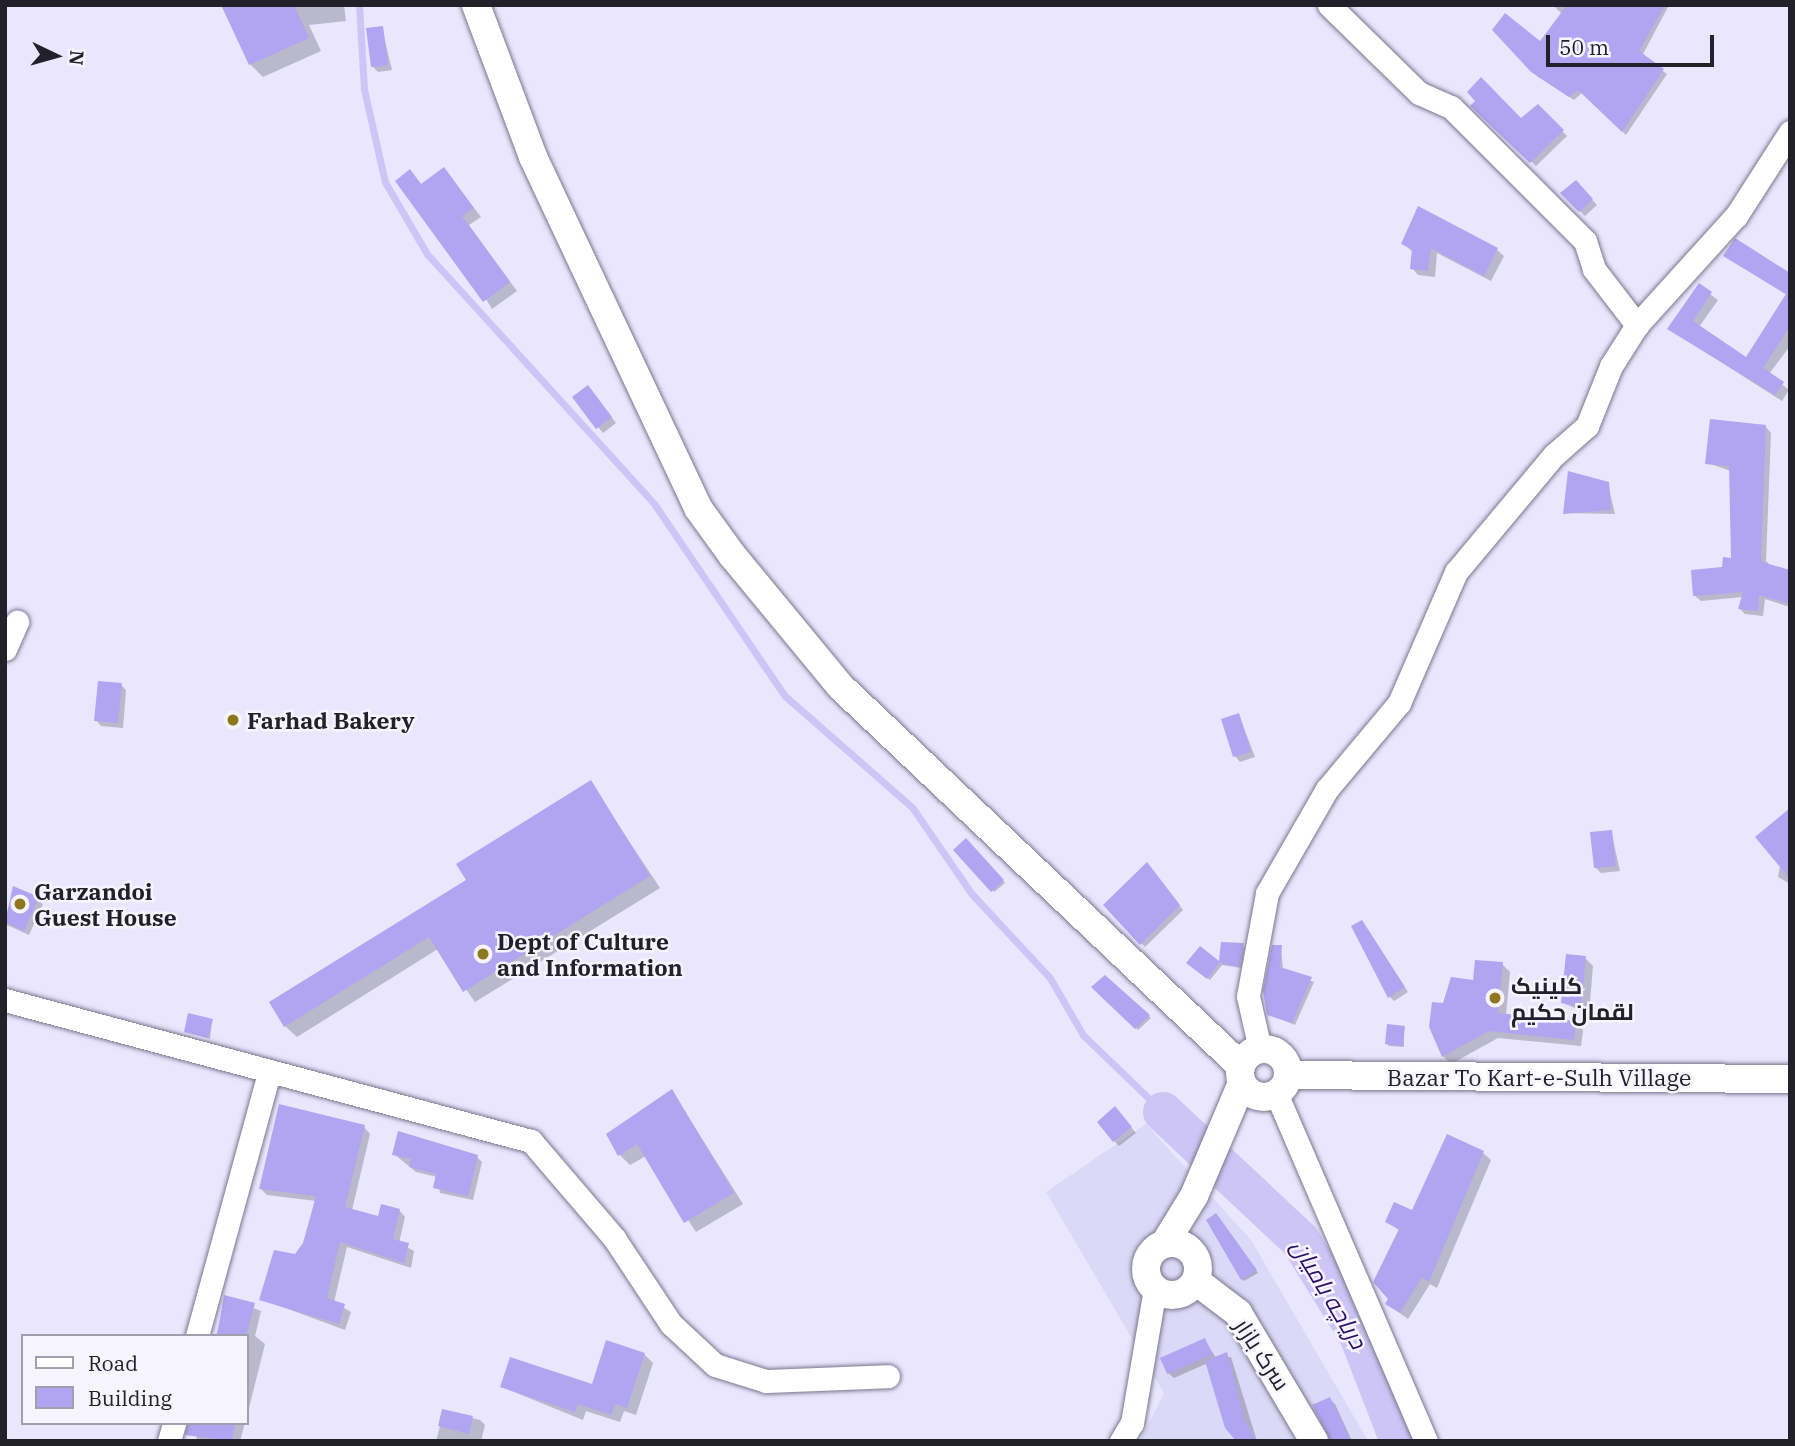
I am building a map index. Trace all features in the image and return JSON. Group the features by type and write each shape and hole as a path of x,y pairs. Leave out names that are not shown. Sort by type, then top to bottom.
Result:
{"main road":[{"path":"476,5 533,157 698,508 718,536 841,687 1261,1077 1232,1124 1201,1201 1175,1244 1146,1263 1155,1289 1177,1295 1196,1281 1198,1265 1175,1244"},
{"name":"Bazar To Kart-e-Sulh Village","path":"1261,1077 1790,1079"},
{"name":"سرک بازار","path":"1196,1281 1238,1313 1314,1441"}],"street":[{"path":"1329,5 1419,93 1451,107 1585,242 1594,269 1637,325"},
{"path":"1426,1441 1261,1077 1248,996 1267,893 1327,789 1399,703 1456,572 1554,455 1587,426 1611,366 1637,325 1736,216 1790,132"},
{"path":"5,649 17,622"},
{"path":"5,1000 531,1141 614,1238 671,1324 715,1365 766,1381 888,1376"},
{"path":"198,1334 269,1072"},
{"path":"1121,1441 1132,1423 1155,1289"}],"shaded area":[{"path":"1146,1124 1251,1240 1368,1441 1140,1441 1164,1393 1046,1192"}],"building":[{"path":"221,5 294,5 309,38 249,65"},
{"path":"1567,5 1665,5 1639,51 1664,69 1622,132 1578,90 1569,97 1531,72 1492,30 1505,13 1540,41"},
{"path":"383,26 388,65 371,67 366,28"},
{"path":"1481,77 1521,118 1538,104 1564,130 1530,163 1470,106 1475,101 1467,92"},
{"path":"444,167 474,208 462,216 510,282 483,302 395,181 410,169 421,184"},
{"path":"1576,180 1593,199 1579,212 1560,193"},
{"path":"1418,206 1498,248 1484,276 1431,248 1428,271 1410,269 1412,249 1401,244"},
{"path":"1735,238 1790,273 1790,326 1763,368 1784,382 1775,395 1667,329 1699,283 1712,292 1693,321 1746,357 1786,294 1723,256"},
{"path":"588,385 612,417 596,429 572,397"},
{"path":"1710,419 1766,425 1761,555 1762,562 1790,570 1790,604 1759,595 1758,611 1738,609 1743,592 1693,596 1691,570 1722,567 1723,557 1731,558 1729,466 1705,464"},
{"path":"1568,471 1609,482 1611,510 1563,514"},
{"path":"98,681 122,683 118,723 94,721"},
{"path":"1239,713 1251,752 1233,757 1221,719"},
{"path":"591,780 650,876 463,992 429,937 284,1027 269,1002 466,880 456,864"},
{"path":"1790,808 1790,879 1755,837"},
{"path":"1612,830 1616,866 1594,868 1590,832"},
{"path":"966,838 1004,880 991,892 953,850"},
{"path":"1147,862 1180,905 1140,945 1103,905"},
{"path":"13,886 39,897 24,931 5,922"},
{"path":"1362,920 1405,987 1388,998 1351,926"},
{"path":"1221,942 1244,943 1239,967 1219,963 1207,979 1186,963 1200,946 1219,961"},
{"path":"1272,945 1282,945 1280,967 1312,977 1292,1023 1267,1015 1263,991"},
{"path":"1566,954 1586,956 1581,1007 1561,1003"},
{"path":"1475,960 1503,962 1498,1013 1576,1021 1574,1040 1489,1031 1442,1057 1429,1027 1432,1002 1443,1003 1451,977 1473,980"},
{"path":"1105,975 1150,1015 1135,1029 1091,987"},
{"path":"188,1013 213,1019 208,1038 184,1032"},
{"path":"1387,1024 1405,1026 1403,1046 1385,1044"},
{"path":"672,1089 734,1193 684,1223 637,1144 618,1156 606,1134"},
{"path":"279,1104 365,1125 345,1207 378,1216 381,1204 400,1209 393,1239 409,1243 404,1263 340,1242 327,1298 345,1304 339,1324 259,1300 274,1250 295,1254 303,1243 316,1196 259,1189"},
{"path":"1115,1106 1132,1127 1113,1142 1097,1122"},
{"path":"398,1131 478,1155 468,1196 433,1188 436,1174 409,1167 411,1159 392,1155"},
{"path":"1447,1134 1484,1151 1429,1282 1422,1277 1400,1313 1385,1304 1388,1299 1373,1282 1399,1229 1385,1222 1394,1202 1412,1210"},
{"path":"1216,1213 1257,1270 1241,1280 1206,1220"},
{"path":"224,1295 255,1303 247,1334 217,1334"},
{"path":"1205,1338 1212,1354 1167,1374 1160,1358"},
{"path":"606,1340 645,1353 627,1408 615,1404 611,1415 578,1404 575,1412 500,1387 510,1357 592,1384"},
{"path":"1227,1352 1245,1421 1257,1441 1236,1441 1225,1428 1205,1361"},
{"path":"1330,1397 1351,1441 1331,1441 1312,1405"},
{"path":"442,1409 473,1416 469,1434 438,1426"},
{"path":"188,1425 235,1425 232,1441 185,1435"}],"waterway":[{"path":"359,5 364,89 385,182 427,254 655,505 785,696 912,807 971,893 1050,978 1083,1035 1163,1112"},
{"name":"دریاچه بامیان","path":"1163,1112 1300,1240 1359,1335 1400,1441"}],"place":[{"name":"Farhad Bakery","path":"233,720"},
{"name":"Garzandoi Guest House","path":"20,904"},
{"name":"Dept of Culture and Information","path":"483,954"},
{"name":"کلینیک لقمان حکیم","path":"1495,998"}]}
